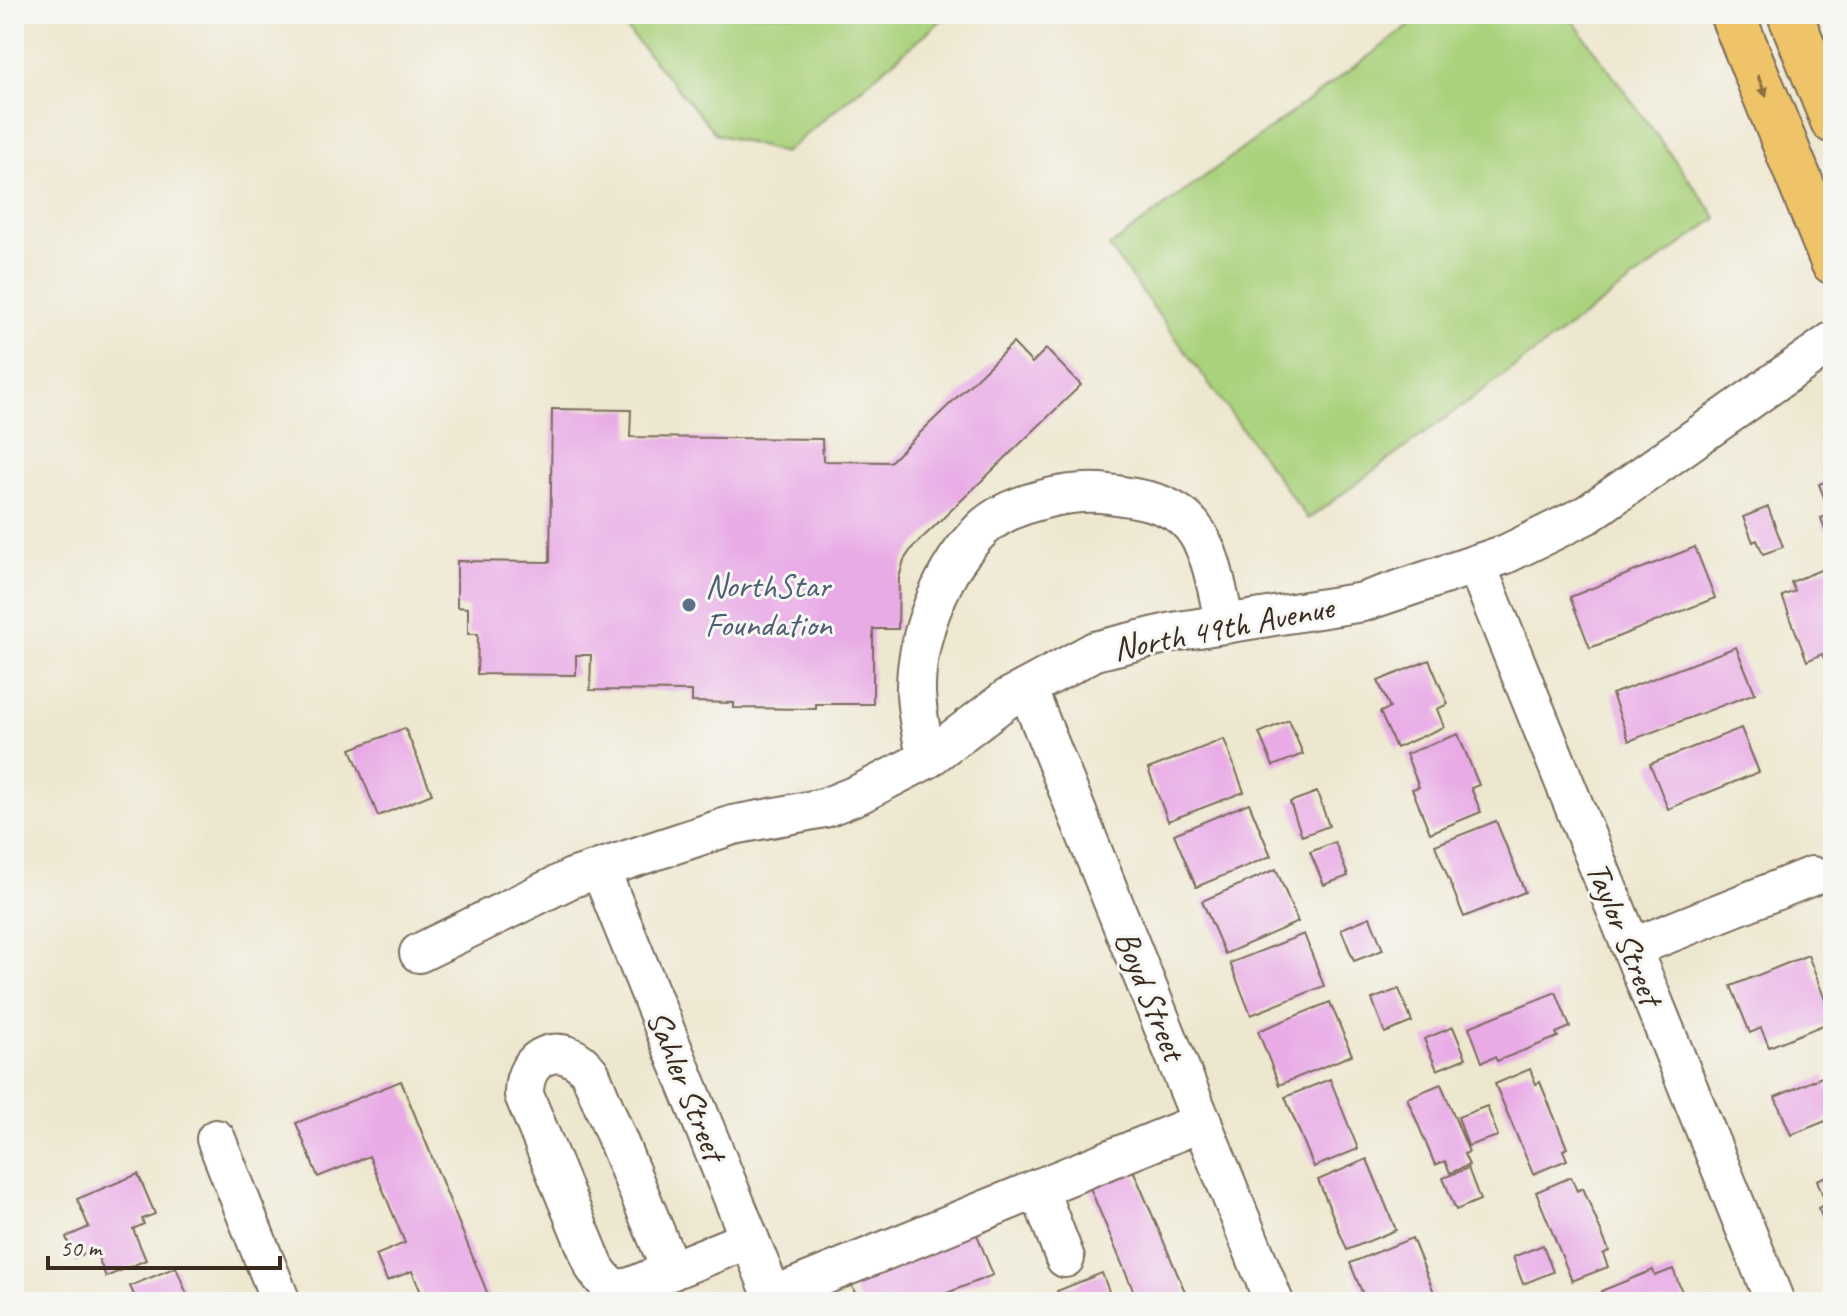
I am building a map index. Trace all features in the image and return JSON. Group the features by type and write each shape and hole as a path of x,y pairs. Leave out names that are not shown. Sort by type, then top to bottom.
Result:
{"main road":[{"path":"1732,14 1833,262"},
{"path":"1790,14 1833,121"}],"street":[{"name":"North 49th Avenue","path":"419,953 572,878 733,825 824,808 927,759 1008,698 1095,651 1173,632 1363,602 1506,554 1588,514 1833,341"},
{"path":"927,759 916,691 923,637 937,598 957,559 985,526 1027,504 1085,491 1153,500 1192,525 1210,561 1225,624"},
{"name":"Taylor Street","path":"1476,564 1775,1302"},
{"name":"Boyd Street","path":"1027,688 1274,1302"},
{"name":"Sahler Street","path":"600,869 774,1299"},
{"path":"1632,948 1812,876"},
{"path":"671,1271 590,1073 580,1059 568,1053 556,1052 545,1056 528,1072 524,1095 603,1281 617,1289 671,1271 749,1239"},
{"path":"774,1299 1202,1122"},
{"path":"216,1139 281,1302"},
{"path":"1038,1188 1065,1258"}],"green space":[{"path":"614,14 949,14 784,153 716,134"},
{"path":"1426,14 1568,14 1717,218 1308,519 1109,247"}],"building":[{"path":"1013,343 1032,363 1046,349 1081,385 912,548 904,560 899,578 898,629 873,629 873,704 816,704 816,709 734,708 734,703 692,702 692,691 590,690 591,655 576,655 576,675 477,674 478,634 468,634 468,608 457,607 457,561 550,562 552,409 631,410 630,437 822,439 823,461 890,462"},
{"path":"1833,479 1833,527 1825,530 1821,518 1830,514 1819,484"},
{"path":"1768,507 1783,547 1763,554 1757,540 1753,542 1743,517"},
{"path":"1695,547 1715,598 1590,648 1570,597"},
{"path":"1833,565 1833,660 1826,663 1822,654 1807,661 1782,596 1795,591 1791,582"},
{"path":"1736,647 1755,693 1629,741 1612,694"},
{"path":"1429,660 1448,704 1437,709 1444,727 1396,748 1380,712 1390,708 1378,681"},
{"path":"1289,720 1303,754 1273,766 1259,733"},
{"path":"405,728 432,794 378,816 351,749"},
{"path":"1741,728 1759,772 1668,809 1650,764"},
{"path":"1458,734 1479,785 1471,788 1481,812 1430,833 1412,789 1419,787 1406,754"},
{"path":"1224,739 1244,792 1168,821 1148,769"},
{"path":"1317,792 1329,826 1302,836 1290,802"},
{"path":"1249,803 1271,856 1196,887 1174,834"},
{"path":"1496,821 1525,892 1464,917 1435,845"},
{"path":"1335,842 1348,876 1324,885 1310,852"},
{"path":"1276,869 1298,922 1225,954 1202,901"},
{"path":"1370,917 1383,950 1354,961 1341,929"},
{"path":"1304,934 1324,986 1251,1015 1230,963"},
{"path":"1808,955 1833,1021 1769,1047 1761,1028 1750,1033 1731,986"},
{"path":"1399,989 1412,1022 1385,1033 1372,999"},
{"path":"1556,992 1570,1027 1556,1033 1558,1037 1497,1061 1495,1057 1482,1062 1469,1027"},
{"path":"1330,1002 1352,1055 1279,1085 1258,1031"},
{"path":"1453,1027 1466,1058 1437,1070 1424,1039"},
{"path":"1530,1069 1536,1084 1540,1082 1567,1148 1563,1150 1567,1160 1533,1174 1495,1084"},
{"path":"1824,1076 1833,1098 1833,1118 1791,1135 1775,1097"},
{"path":"1330,1079 1358,1149 1314,1167 1285,1097"},
{"path":"401,1081 491,1302 425,1302 412,1271 387,1281 376,1255 405,1243 369,1156 318,1177 296,1123"},
{"path":"1441,1084 1469,1152 1464,1154 1469,1165 1450,1173 1445,1161 1435,1165 1407,1098"},
{"path":"1487,1106 1498,1136 1468,1146 1458,1117"},
{"path":"1128,1158 1186,1294 1166,1302 1138,1302 1085,1176"},
{"path":"1367,1159 1396,1230 1347,1250 1318,1180"},
{"path":"1468,1168 1480,1200 1456,1210 1443,1178"},
{"path":"1833,1173 1833,1225 1827,1227 1818,1208 1826,1204 1817,1180"},
{"path":"138,1174 155,1214 142,1219 144,1224 133,1229 146,1260 106,1277 95,1250 74,1258 66,1237 89,1227 77,1199"},
{"path":"1571,1177 1577,1191 1583,1188 1609,1251 1603,1254 1608,1267 1572,1281 1536,1192"},
{"path":"974,1227 993,1275 924,1302 859,1302 848,1277"},
{"path":"1412,1238 1438,1302 1366,1302 1350,1263"},
{"path":"1543,1245 1553,1272 1523,1284 1513,1257"},
{"path":"176,1267 190,1302 137,1302 130,1286"},
{"path":"1673,1269 1686,1302 1587,1302 1603,1295 1601,1291 1653,1270 1655,1276"},
{"path":"1102,1273 1113,1302 1061,1302 1057,1291"}],"place":[{"name":"NorthStar Foundation","path":"689,605"}]}
